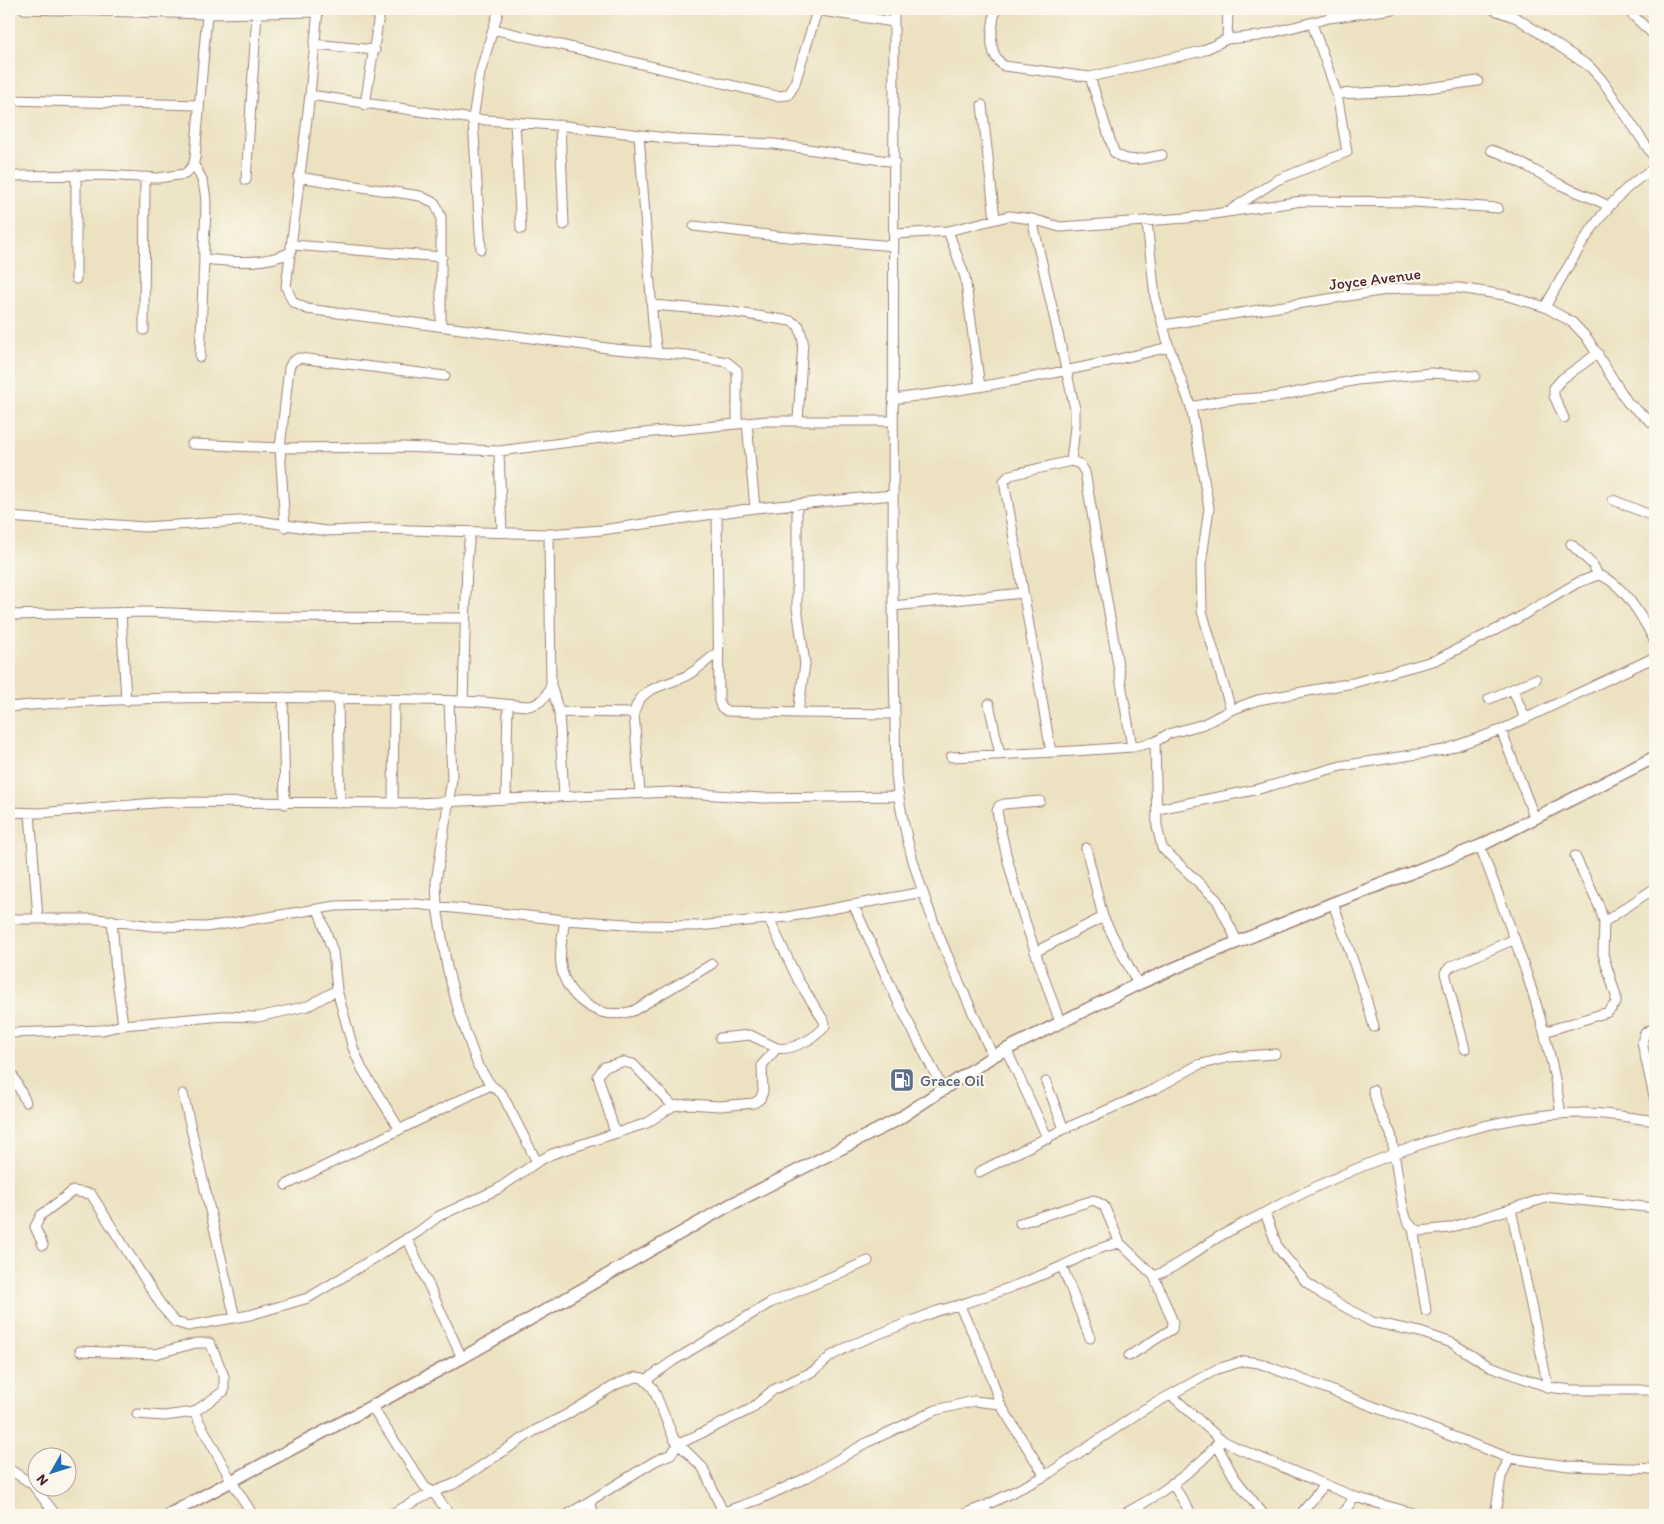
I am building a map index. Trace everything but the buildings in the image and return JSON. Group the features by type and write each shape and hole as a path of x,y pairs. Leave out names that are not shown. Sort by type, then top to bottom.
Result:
{"main road":[{"path":"168,1515 462,1358 716,1212 854,1144 944,1091 1006,1049 1138,984 1332,902 1480,846 1535,820 1655,757"}],"street":[{"path":"24,9 144,10 207,14 318,10 310,95 298,177 292,248 286,287 289,297 300,306 615,349 657,352 732,364 737,370 738,376 737,424"},
{"path":"365,105 380,9"},
{"path":"481,249 473,119 480,73 500,9"},
{"path":"894,9 892,606 898,796 909,849 923,892 959,983 993,1056"},
{"path":"995,9 991,48 998,61 1004,66 1090,77 1202,51 1227,40 1259,36 1312,24 1329,18 1393,9"},
{"path":"1227,40 1228,9"},
{"path":"1492,9 1517,18 1590,67 1602,80 1655,159"},
{"path":"1626,9 1655,36"},
{"path":"493,29 777,96 788,95 794,86 813,10 894,22"},
{"path":"246,180 257,13"},
{"path":"9,176 76,175 158,178 185,174 193,164 207,14"},
{"path":"1232,210 1284,177 1345,155 1347,148 1337,94 1312,24"},
{"path":"314,44 374,50"},
{"path":"1090,77 1114,152 1120,158 1132,160 1162,155"},
{"path":"1337,94 1384,94 1478,81"},
{"path":"310,95 365,105 473,119 560,125 683,140 774,144 894,162"},
{"path":"9,100 198,105"},
{"path":"982,105 995,219"},
{"path":"515,122 521,229"},
{"path":"560,125 564,225"},
{"path":"639,135 657,352"},
{"path":"1491,150 1510,156 1561,185 1587,194 1608,206"},
{"path":"193,164 204,182 207,196 203,232 204,259 200,357"},
{"path":"1545,307 1574,257 1608,206 1641,176 1655,168"},
{"path":"76,175 76,279"},
{"path":"144,330 145,177"},
{"path":"298,177 431,199 441,217 441,325"},
{"path":"894,234 948,231 1014,215 1060,228 1147,222 1232,210 1328,200 1415,202 1498,208"},
{"path":"1032,219 1075,418 1070,461"},
{"path":"1147,222 1155,297 1169,347 1191,408 1209,508 1201,565 1202,610 1231,710"},
{"path":"694,226 776,236 894,246"},
{"path":"948,231 965,277 980,387"},
{"path":"204,259 263,261 277,259 292,248 442,258"},
{"name":"Joyce Avenue","path":"1163,325 1399,288 1433,286 1504,295 1545,307 1572,322 1587,338 1628,403 1655,425"},
{"path":"652,305 725,311 791,321 799,326 803,340 798,421"},
{"path":"893,399 980,387 1066,372 1169,347"},
{"path":"1564,418 1554,396 1554,388 1562,378 1598,354"},
{"path":"284,526 280,448 288,368 292,362 299,358 444,376"},
{"path":"1191,408 1225,400 1274,397 1357,380 1431,373 1475,376"},
{"path":"192,444 280,448 402,446 499,451 633,434 747,423 798,421 893,422"},
{"path":"747,423 755,508"},
{"path":"499,451 502,533"},
{"path":"1051,752 1004,481 1010,475 1070,461 1080,464 1085,472 1132,747"},
{"path":"9,517 144,527 254,520 326,532 376,529 549,534 602,530 755,508 893,495"},
{"path":"1613,500 1655,517"},
{"path":"797,504 797,607 805,664 798,713"},
{"path":"716,514 719,701 721,707 727,711 894,714"},
{"path":"463,701 470,533"},
{"path":"549,534 551,684 560,712 564,796"},
{"path":"1571,544 1593,565 1598,575 1610,580 1637,610 1655,642"},
{"path":"951,757 1132,747 1156,742 1168,734 1204,724 1231,710 1275,696 1353,683 1436,660 1513,621 1577,583 1598,575"},
{"path":"892,606 1023,593"},
{"path":"9,615 120,612 265,617 465,618"},
{"path":"120,612 126,701"},
{"path":"640,793 635,705 646,692 686,676 719,651"},
{"path":"1158,809 1252,791 1341,766 1444,750 1501,730 1655,657"},
{"path":"1489,699 1536,679"},
{"path":"9,707 55,702 284,697 463,701 529,706 541,702 546,697 551,684"},
{"path":"1513,690 1525,718"},
{"path":"284,697 285,804"},
{"path":"338,699 340,802"},
{"path":"393,802 394,700"},
{"path":"449,701 452,779 450,801 440,842 436,882 436,907 447,967 460,1016 478,1066 491,1084 502,1094 514,1114 537,1162"},
{"path":"989,704 1000,755"},
{"path":"506,798 508,705"},
{"path":"560,712 634,713"},
{"path":"1501,730 1535,820"},
{"path":"1156,742 1158,809 1156,826 1162,848 1217,900 1238,943"},
{"path":"9,812 30,813 166,802 285,804 340,802 415,803 671,792 762,798 898,796"},
{"path":"1040,801 1004,804 999,806 997,811 1003,844 1035,952 1060,1022"},
{"path":"30,813 38,918"},
{"path":"1480,846 1515,939 1544,1032 1555,1071 1561,1114"},
{"path":"1086,848 1103,918 1138,984"},
{"path":"1544,1032 1608,1012 1616,1003 1616,996 1603,954 1604,922 1599,906 1575,856"},
{"path":"1604,922 1655,888"},
{"path":"9,918 112,920 152,926 206,927 318,909 378,903 565,920 698,926 854,906 923,892"},
{"path":"1332,902 1366,998 1374,1027"},
{"path":"854,906 898,1002 944,1091"},
{"path":"318,909 333,952 337,990 345,1024 359,1062 398,1128"},
{"path":"720,1038 750,1035 777,1048 791,1048 821,1031 825,1026 824,1021 798,980 769,918"},
{"path":"1035,952 1103,918"},
{"path":"112,920 116,973 123,1025"},
{"path":"565,920 560,958 565,984 570,992 592,1010 620,1015 633,1011 712,964"},
{"path":"1465,1049 1445,973 1450,968 1515,939"},
{"path":"9,1033 103,1030 123,1025 224,1016 258,1017 308,1006 337,990"},
{"path":"1655,1028 1645,1033 1642,1042 1655,1101"},
{"path":"43,1245 35,1227 41,1215 74,1191 91,1194 154,1295 175,1322 188,1326 288,1306 308,1298 407,1238 439,1216 498,1189 552,1154 647,1123 673,1106 688,1104 720,1106 750,1104 758,1101 763,1092 762,1065 777,1048"},
{"path":"1006,1049 1048,1139"},
{"path":"979,1172 1048,1139 1064,1129 1155,1089 1198,1066 1230,1057 1275,1054"},
{"path":"615,1133 598,1076 604,1068 623,1062 633,1064 673,1106"},
{"path":"9,1068 26,1102"},
{"path":"1046,1082 1064,1129"},
{"path":"286,1185 398,1128 491,1084"},
{"path":"1373,1090 1378,1108 1391,1134 1403,1208 1407,1221 1413,1228 1420,1231 1439,1230 1480,1220 1539,1198 1561,1196 1655,1208"},
{"path":"183,1094 235,1318"},
{"path":"1154,1276 1172,1268 1215,1240 1265,1213 1395,1153 1485,1127 1561,1114 1587,1113 1655,1121"},
{"path":"1020,1223 1094,1200 1104,1206 1120,1243 1154,1276 1173,1322 1172,1329 1129,1356"},
{"path":"1511,1209 1548,1387"},
{"path":"1265,1213 1274,1240 1282,1254 1306,1282 1323,1295 1372,1322 1420,1332 1452,1343 1488,1364 1548,1387 1572,1390 1655,1390"},
{"path":"1413,1228 1426,1311"},
{"path":"407,1238 462,1358"},
{"path":"567,1515 655,1461 671,1454 678,1444 752,1409 773,1390 814,1371 831,1356 851,1345 937,1311 960,1306 1014,1286 1062,1266 1099,1246 1120,1243"},
{"path":"646,1380 673,1360 770,1303 868,1261"},
{"path":"1062,1266 1090,1338"},
{"path":"960,1306 984,1356 1000,1404 1045,1476"},
{"path":"80,1352 155,1354 196,1344 210,1343 224,1376 224,1391 194,1412 164,1416 137,1414"},
{"path":"961,1515 985,1506 1045,1476 1136,1415 1171,1395 1232,1363 1244,1362 1259,1363 1509,1458 1569,1466 1655,1469"},
{"path":"388,1515 433,1492 454,1484 534,1431 566,1415 617,1384 636,1377 646,1380 657,1395 678,1444 703,1468 719,1514 760,1499 806,1478 868,1442 936,1410 974,1401 1000,1404"},
{"path":"1171,1395 1218,1442 1234,1477 1264,1515"},
{"path":"372,1407 425,1486 433,1492 450,1515"},
{"path":"194,1412 232,1482 254,1515"},
{"path":"1122,1515 1145,1504 1211,1452 1218,1442"},
{"path":"1218,1442 1355,1497 1420,1515"},
{"path":"1495,1515 1501,1477 1509,1458"},
{"path":"9,1469 32,1484 56,1515"},
{"path":"1172,1483 1192,1515"},
{"path":"1300,1515 1324,1485"},
{"path":"1341,1515 1355,1497"},
{"path":"589,1503 595,1515"},
{"path":"985,1506 990,1515"}],"place":[{"name":"Grace Oil","path":"902,1080"}]}
